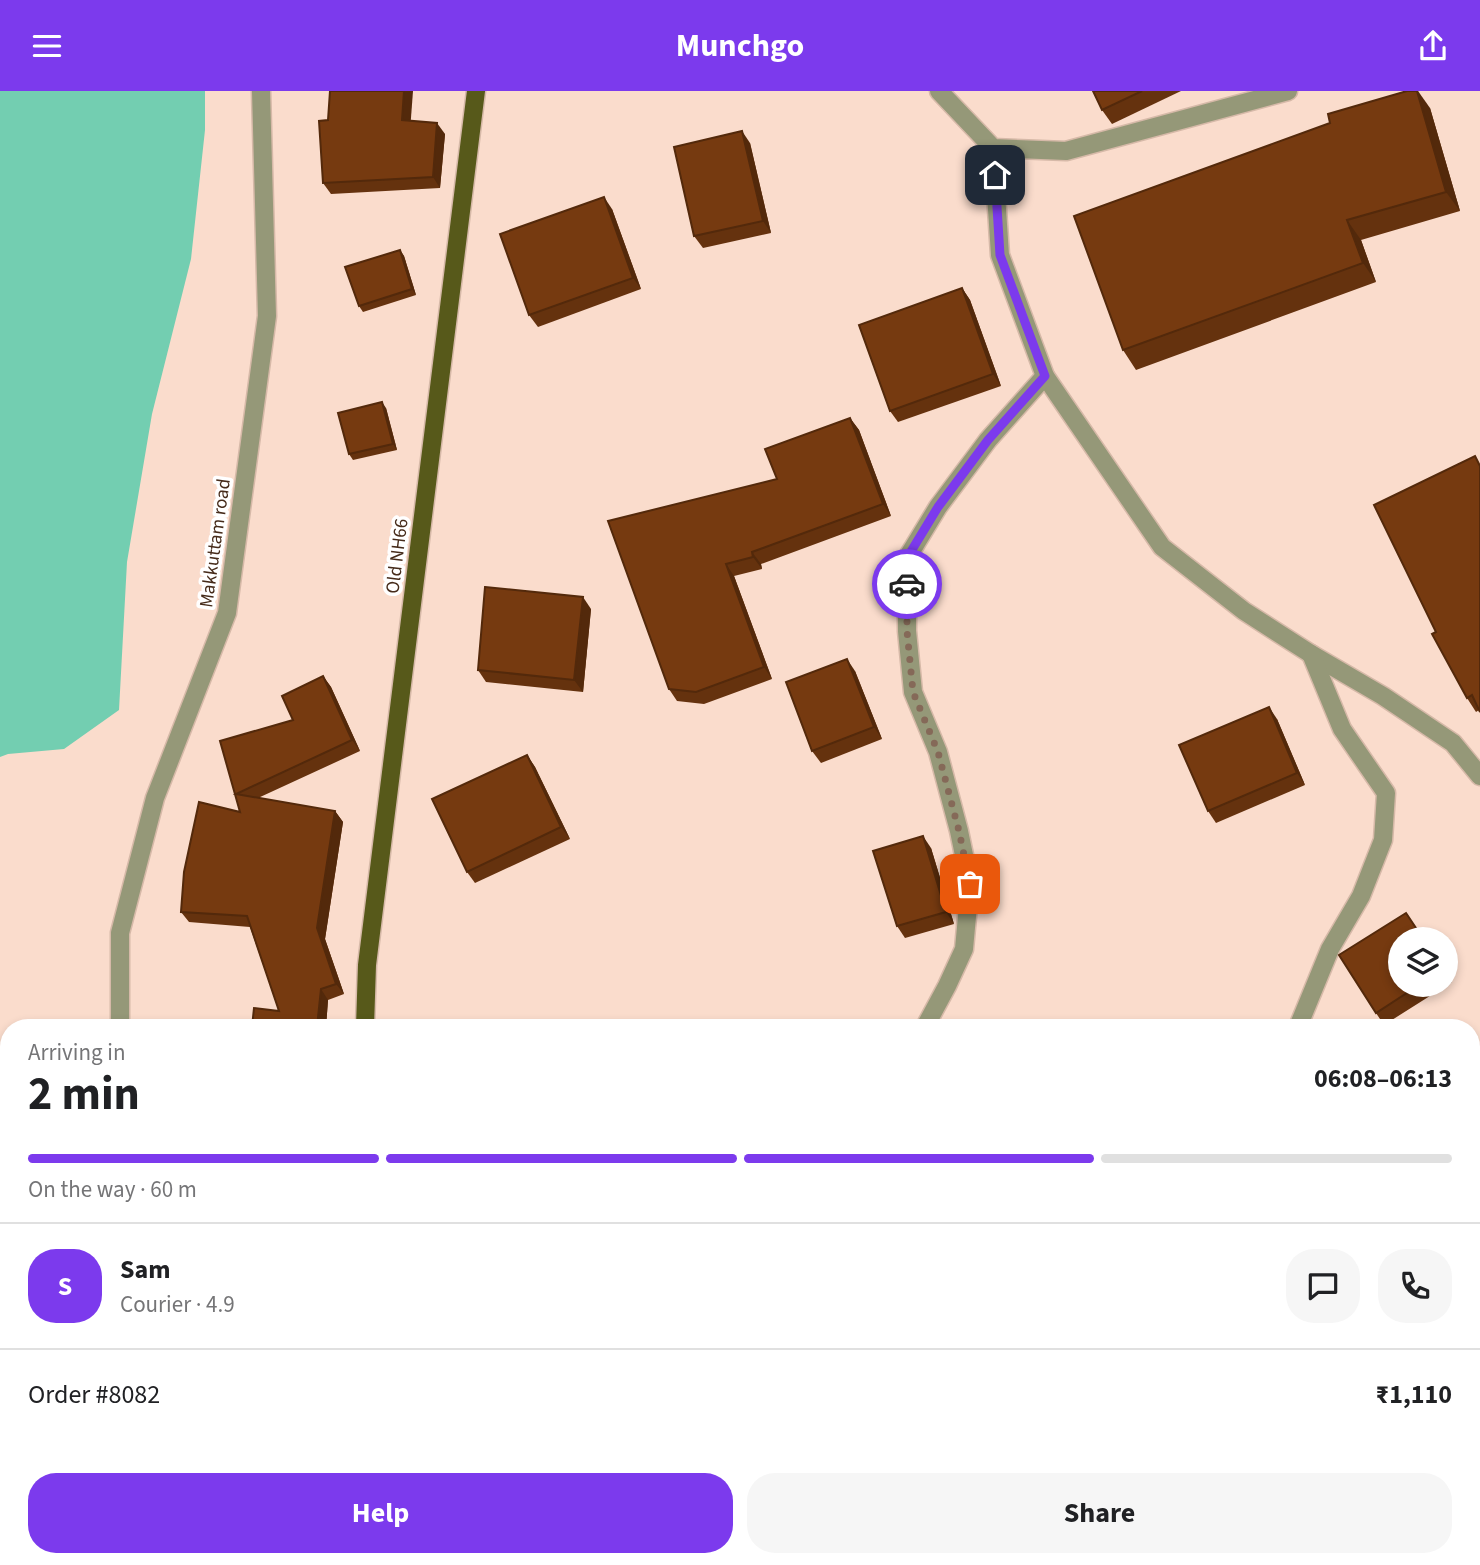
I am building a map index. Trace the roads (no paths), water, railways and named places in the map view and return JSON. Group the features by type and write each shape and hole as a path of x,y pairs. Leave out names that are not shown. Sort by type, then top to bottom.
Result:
{"main road":[{"name":"Old NH66","path":"365,1019 367,965 475,91"}],"street":[{"name":"Makkuttam road","path":"120,1019 120,933 155,798 227,613 267,316 261,91"},
{"path":"939,91 993,148 1000,255 1045,376 1162,547 1244,611 1383,696 1453,743 1480,776"},
{"path":"993,148 1066,151 1288,91"},
{"path":"929,1019 964,949 970,884 938,752 913,692 907,631 907,558 938,507 988,440 1045,376"},
{"path":"1301,1019 1330,949 1361,896 1383,840 1386,793 1342,729 1311,654"}],"water":[{"path":"0,91 205,91 205,130 191,259 152,414 127,562 119,710 64,749 0,757"}]}
